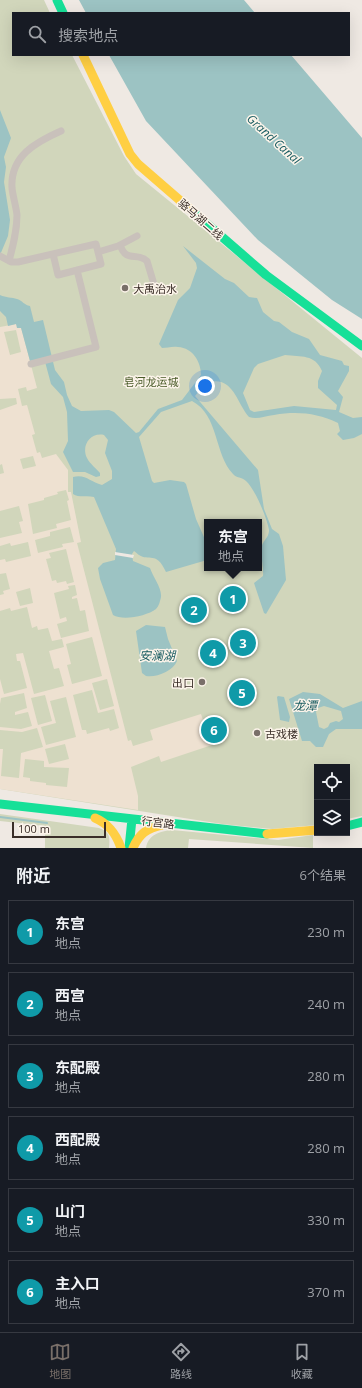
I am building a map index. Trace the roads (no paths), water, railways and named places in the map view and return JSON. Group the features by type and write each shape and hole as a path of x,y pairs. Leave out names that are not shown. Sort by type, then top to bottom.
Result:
{"street":[{"path":"57,0 63,12"},
{"name":"骆马湖二线","path":"83,56 130,154 138,164 266,275 362,346"},
{"path":"9,261 16,231 17,215 12,179 16,164 29,147 61,131"},
{"path":"98,252 120,245 138,236"},
{"path":"0,256 9,261 18,262 96,244 101,264 58,275 53,254"},
{"path":"120,245 126,256 142,258 147,261 156,291"},
{"path":"31,364 96,347 77,270"},
{"name":"行宫路","path":"0,804 260,834 314,830"},
{"path":"84,813 103,820 108,824 117,836 121,848"},
{"path":"129,848 132,819"},
{"path":"350,825 362,822"},
{"path":"133,848 137,837 146,829 173,824"}],"water":[{"path":"79,0 244,0 254,12 85,12"},
{"name":"Grand Canal","path":"110,56 292,56 362,138 362,319 332,300 258,240 146,121"},
{"path":"0,110 11,138 4,157 6,167 4,182 10,220 8,236 0,255"},
{"path":"183,246 225,279 234,283 249,297 257,298 263,312 274,321 279,322 292,332 309,339 320,355 342,361 344,365 349,366 349,371 338,391 343,397 339,412 353,418 362,417 362,434 354,438 343,440 337,434 340,431 338,423 315,415 291,413 258,418 249,417 233,391 222,382 215,381 206,383 195,396 258,470 264,509 272,529 279,534 283,546 286,580 266,614 264,613 254,583 263,576 262,546 269,530 257,497 246,481 234,475 227,466 222,456 212,425 201,407 192,401 161,412 139,437 152,481 154,483 170,480 184,482 186,484 196,519 204,537 204,561 166,572 156,559 143,557 134,551 132,554 133,561 150,568 159,586 161,597 159,605 152,612 147,614 129,618 117,617 113,615 100,579 98,568 103,563 115,560 116,549 94,497 78,496 73,494 73,477 85,477 102,485 112,479 112,471 105,453 108,440 104,435 95,436 88,441 85,449 87,458 100,473 100,476 96,477 85,472 73,472 63,452 68,441 67,412 63,397 51,384 44,358 30,361 21,328 17,328 16,324 8,326 6,317 0,311 0,295 17,299 30,306 34,322 43,320 55,370 64,382 67,395 72,406 81,411 109,410 114,412 136,433 139,432 158,409 182,400 201,375 198,361 188,350 178,347 162,348 159,344 178,300 190,288 197,268 196,263","holes":["285,355 302,356 311,359 319,366 322,371 318,381 318,388 337,405 336,410 294,406 254,412 250,410 243,393 254,368 258,364"]},
{"name":"安澜湖","path":"146,625 165,627 177,661 172,668 159,675 146,676 142,673 136,631"},
{"name":"龙潭","path":"303,692 320,694 343,708 362,701 362,729 336,729 329,734 323,747 316,747 310,741 302,741 289,699","holes":["324,706 341,711 343,719 339,722 336,721 330,723 328,727 324,729 319,727 316,712 318,708"]},
{"path":"278,696 284,697 290,717 289,722 280,720"}],"waterway":[{"path":"0,817 47,823"}],"place":[{"name":"大禹治水","path":"125,288"},
{"name":"东宫","path":"233,599"},
{"name":"西宫","path":"194,610"},
{"name":"东配殿","path":"243,643"},
{"name":"西配殿","path":"213,653"},
{"name":"出口","path":"202,682"},
{"name":"山门","path":"242,693"},
{"name":"主入口","path":"214,730"},
{"name":"古戏楼","path":"257,733"}],"park label":[{"name":"皂河龙运城","path":"151,381"}]}
